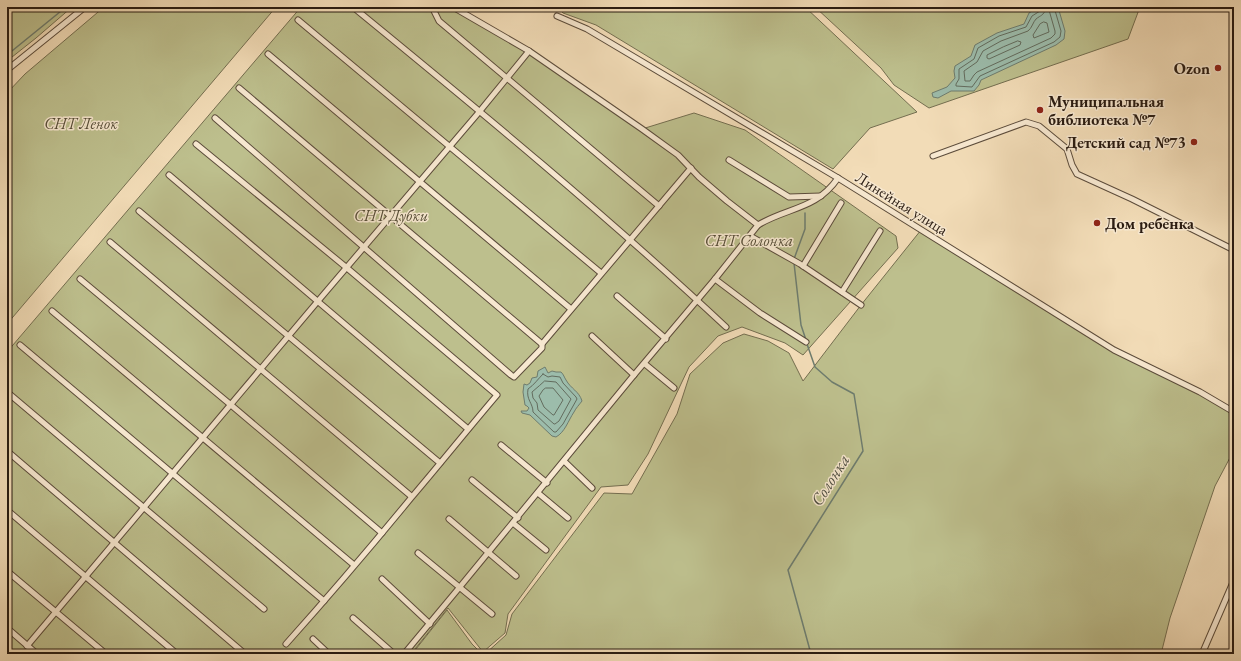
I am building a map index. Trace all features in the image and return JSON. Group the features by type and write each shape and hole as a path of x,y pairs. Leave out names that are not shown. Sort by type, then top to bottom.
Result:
{"street":[{"path":"7,70 85,7"},
{"path":"353,7 480,111 630,241 726,327"},
{"path":"435,7 434,11 439,21 659,206"},
{"path":"453,7 529,51 648,133 678,155 699,177 758,225"},
{"name":"Линейная улица","path":"557,16 587,28 838,178 1114,350 1200,392 1234,412"},
{"path":"298,20 601,273"},
{"path":"27,646 288,336 450,147 529,51"},
{"path":"268,54 571,309"},
{"path":"239,88 542,344"},
{"path":"215,118 514,377 517,376 542,348 542,344 691,168"},
{"path":"933,156 1026,122 1039,126 1067,149 1072,165 1077,174 1132,199 1234,250"},
{"path":"196,144 347,268 497,395 382,533 286,644"},
{"path":"729,160 789,197 822,196"},
{"path":"169,175 468,429"},
{"path":"404,654 518,518 634,375 698,301 758,225 808,204 822,196 831,188 838,178"},
{"path":"803,266 842,203"},
{"path":"138,211 440,463"},
{"path":"842,292 880,231"},
{"path":"750,236 803,266 861,304"},
{"path":"110,242 410,496"},
{"path":"716,279 760,313 806,342"},
{"path":"80,280 382,533"},
{"path":"618,296 666,339"},
{"path":"52,311 354,565"},
{"path":"592,336 634,375"},
{"path":"20,345 324,601"},
{"path":"645,364 674,388"},
{"path":"7,392 264,609"},
{"path":"501,445 547,482"},
{"path":"7,451 245,654"},
{"path":"564,461 592,488"},
{"path":"472,480 518,518"},
{"path":"538,493 568,518"},
{"path":"7,510 177,654"},
{"path":"449,519 516,576"},
{"path":"513,524 546,550"},
{"path":"418,553 492,614"},
{"path":"7,571 106,654"},
{"path":"382,579 430,624"},
{"path":"1202,654 1234,580"},
{"path":"353,618 394,654"},
{"path":"7,628 37,654"},
{"path":"313,639 329,654"}],"green space":[{"path":"7,7 72,7 7,61"},
{"name":"СНТ Ленок","path":"104,7 276,7 7,324 7,93 25,74"},
{"name":"СНТ Дубки","path":"301,7 458,7 514,40 642,129 694,113 745,130 896,236 898,248 803,355 785,343 742,327 718,336 689,367 648,454 628,485 601,487 508,614 505,633 483,652 448,608 411,654 9,654 7,652 7,352"},
{"path":"557,7 805,7 917,112 870,128 833,169 596,25 563,13"},
{"path":"815,7 1140,7 1128,39 929,108 894,85 881,68"},
{"path":"921,230 1114,350 1234,412 1234,450 1215,486 1170,618 1161,654 485,654 506,635 512,614 604,493 632,494 677,414 690,374 723,343 744,334 768,341 789,353 803,381"},
{"path":"447,610 472,644 482,654 412,654"}],"water":[{"path":"1039,7 1058,7 1065,31 1064,39 1056,45 981,80 974,91 951,91 938,98 933,97 932,93 947,87 955,78 955,66 971,56 975,45 997,33 1024,24 1029,13"},
{"path":"545,367 548,373 552,371 561,372 582,401 564,429 556,437 552,436 530,415 522,413 521,411 527,411 529,408 525,405 523,392 524,384 527,385 530,383 532,378 537,377 538,371"}],"waterway":[{"path":"7,55 66,7"},
{"name":"Солонка","path":"794,259 805,229 805,213"},
{"name":"Солонка","path":"794,263 801,325 806,340"},
{"name":"Солонка","path":"807,344 815,367 832,382 854,394 863,451 788,570 811,654"}],"place":[{"name":"Ozon","path":"1218,68"},
{"name":"Муниципальная библиотека №7","path":"1040,110"},
{"name":"Детский сад №73","path":"1194,142"},
{"name":"Дом ребенка","path":"1097,223"}],"park label":[{"name":"СНТ Солонка","path":"749,240"}]}
